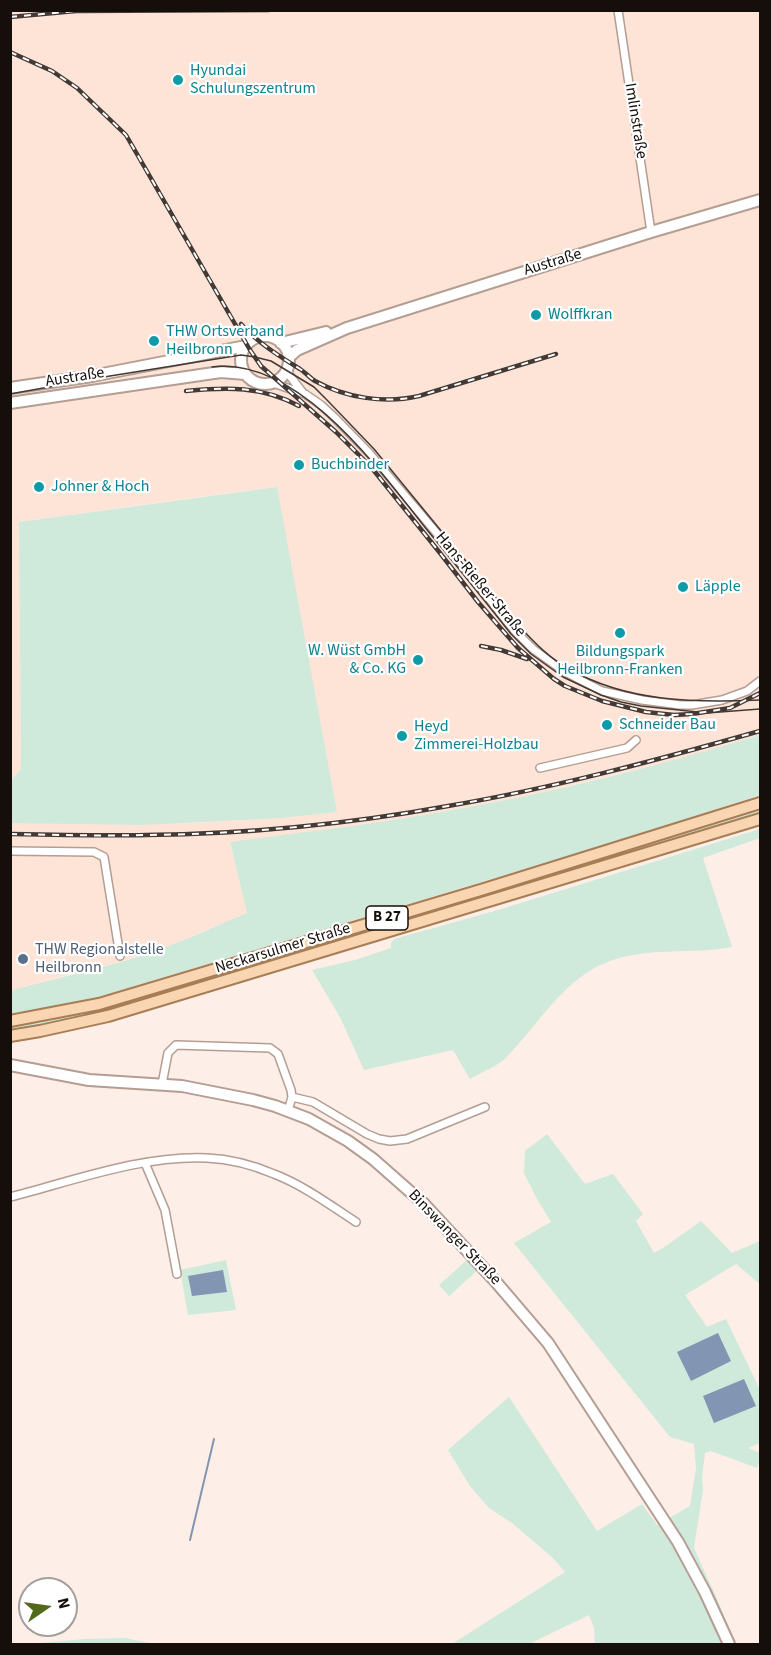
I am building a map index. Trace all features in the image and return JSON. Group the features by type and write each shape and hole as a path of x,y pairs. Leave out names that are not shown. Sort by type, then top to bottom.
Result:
{"main road":[{"name":"Austraße","path":"10,388 92,376 246,346 255,338 264,336 281,343 347,328 760,200"},
{"name":"Austraße","path":"10,403 221,372 245,374 258,384 273,383 283,376 297,350 347,328"},
{"path":"281,343 287,352 288,363"},
{"path":"245,374 241,355 246,346"},
{"name":"Neckarsulmer Straße","path":"10,1021 99,1004 495,886 760,803"},
{"name":"Neckarsulmer Straße","path":"10,1036 108,1016 760,819"},
{"name":"Binswanger Straße","path":"10,1065 93,1081 182,1086 236,1096 288,1111 309,1119 348,1141 399,1181 462,1244 528,1318 566,1368 678,1542 729,1644"}],"street":[{"name":"Imlinstraße","path":"618,10 651,232"},
{"name":"Hans-Rießer-Straße","path":"288,363 290,376 303,393 321,405 369,453 515,631 533,649 565,672 602,690 642,700 692,705 710,703 734,696 747,691 760,681"},
{"name":"Hans-Rießer-Straße","path":"273,383 303,393"},
{"path":"540,768 627,748 636,740"},
{"path":"10,851 94,852 104,857 120,956"},
{"path":"162,1084 168,1053 176,1045 270,1048 278,1054 291,1090 292,1097 288,1111"},
{"path":"292,1097 313,1102 367,1134 384,1141 407,1139 485,1107"},
{"path":"10,1197 145,1163 209,1158 259,1168 299,1185 356,1222"},
{"path":"145,1163 165,1210 177,1274"}],"shaded area":[{"path":"11,11 760,11 760,735 691,756 527,796 407,818 230,843 247,913 166,947 113,964 11,991 11,823 191,823 282,818 337,812 276,487 19,522 21,769 11,780"}],"green space":[{"path":"277,487 337,812 282,818 142,825 11,823 11,780 21,769 19,522"},
{"path":"760,735 760,795 635,836 84,1001 11,1013 10,991 147,954 247,913 230,842 392,820 526,796 644,768"},
{"path":"760,810 760,814 113,1009 11,1030 10,1027 72,1016 165,991"},
{"path":"760,823 760,825 131,1015 28,1038"},
{"path":"760,829 760,838 703,858 732,947 636,954 593,969 559,997 505,1059 470,1079 453,1050 364,1070 340,1017 312,970 355,960 391,948 394,939 498,910"},
{"path":"547,1134 585,1184 613,1174 643,1214 636,1221 654,1253 701,1221 732,1253 760,1241 760,1284 736,1264 685,1295 707,1327 726,1319 760,1390 760,1443 748,1448 760,1453 757,1468 711,1451 705,1453 703,1490 694,1548 736,1644 595,1644 594,1628 589,1615 529,1644 452,1644 565,1572 553,1558 512,1523 488,1507 470,1486 448,1450 509,1397 597,1531 642,1504 657,1525 690,1506 696,1468 694,1444 670,1437 514,1243 551,1222 524,1173 525,1151"},
{"path":"468,1259 478,1270 449,1296 439,1285"},
{"path":"226,1260 236,1310 188,1315 180,1270"},
{"path":"125,1638 154,1644 37,1644 86,1639"}],"water":[{"path":"223,1270 227,1292 192,1296 188,1276"},
{"path":"718,1333 731,1361 691,1381 677,1352"},
{"path":"744,1379 756,1406 714,1423 703,1396"}],"waterway":[{"path":"190,1540 214,1439"}],"tram line":[{"path":"10,394 241,355 271,361 314,387 374,449 520,627 555,660 591,680 638,694 686,700 760,700"},
{"path":"212,367 244,368 275,379 306,398 335,422 387,479 511,634 531,654 563,677 601,695 641,706 707,713 760,709"}],"railway":[{"path":"10,17 76,11 269,10"},
{"path":"10,52 52,71 77,88 126,135 261,366 336,432 371,467 478,602 518,648 554,679 602,701 646,712 674,715 730,708 760,693"},
{"path":"241,324 262,343 315,381 340,392 366,398 393,399 419,396 556,354"},
{"path":"186,391 216,389 258,391 299,406"},
{"path":"481,646 527,659"},
{"path":"10,834 222,833 373,818 488,799 566,782 760,731"}],"place":[{"name":"Hyundai Schulungszentrum","path":"178,80"},
{"name":"Wolffkran","path":"536,315"},
{"name":"THW Ortsverband Heilbronn","path":"154,341"},
{"name":"Buchbinder","path":"299,465"},
{"name":"Johner & Hoch","path":"39,487"},
{"name":"Läpple","path":"683,587"},
{"name":"Bildungspark Heilbronn-Franken","path":"620,633"},
{"name":"W. Wüst GmbH & Co. KG","path":"418,660"},
{"name":"Schneider Bau","path":"607,725"},
{"name":"Heyd Zimmerei-Holzbau","path":"402,736"},
{"name":"THW Regionalstelle Heilbronn","path":"23,959"}]}
